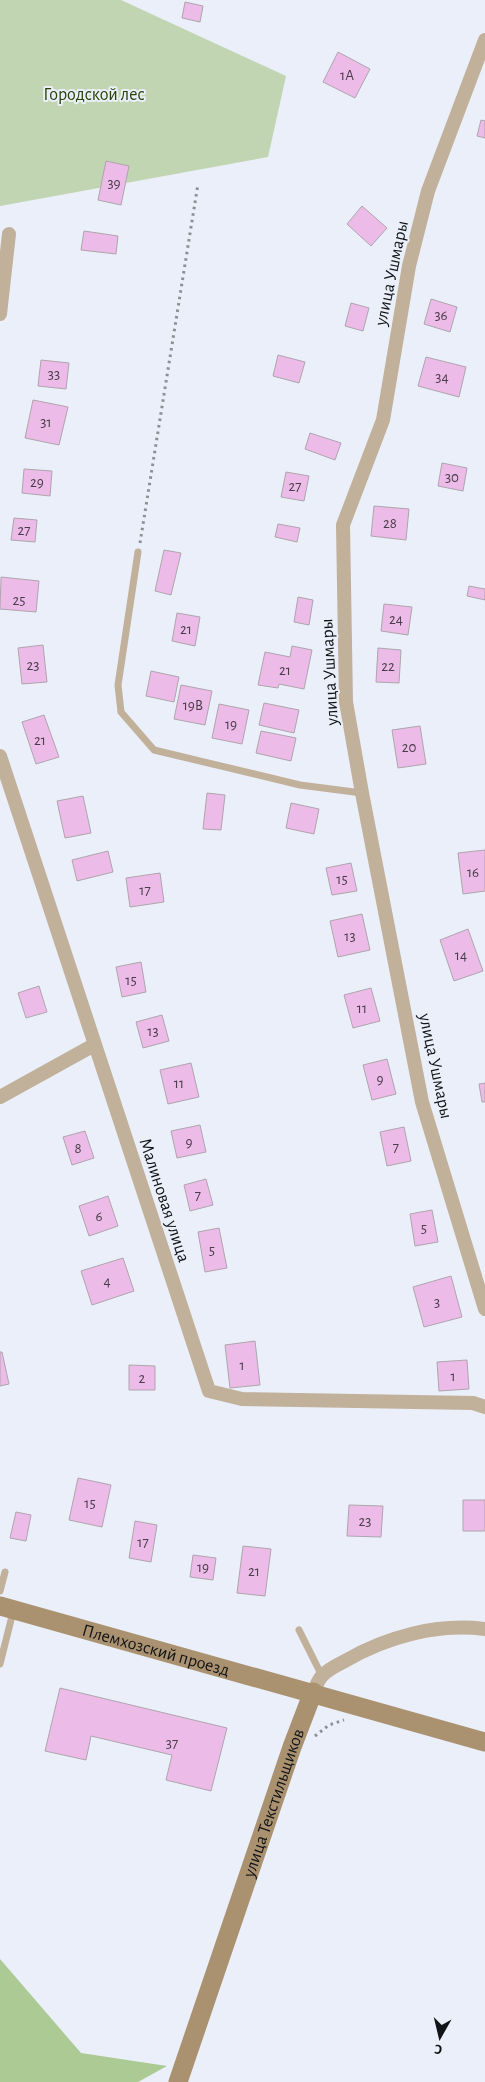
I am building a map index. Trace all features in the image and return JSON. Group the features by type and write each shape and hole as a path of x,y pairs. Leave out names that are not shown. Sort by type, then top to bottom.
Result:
{"main road":[{"name":"Племхозский проезд","path":"7,1607 318,1684"},
{"path":"318,1684 485,1742"},
{"name":"улица Текстильщиков","path":"178,2082 292,1746 318,1684"}],"street":[{"name":"улица Ушмары","path":"485,40 428,191 409,266 383,420 343,525 346,702 362,793 422,1102 485,1309"},
{"path":"0,314 9,234"},
{"name":"Малиновая улица","path":"0,756 209,1391 242,1399 473,1403 485,1407"},
{"path":"0,1097 94,1045"},
{"path":"318,1684 355,1655 418,1632 465,1628 485,1629"}],"lane":[{"path":"138,552 118,686 121,712 154,750 300,785 362,793"},
{"path":"0,1591 5,1572"},
{"path":"0,1664 8,1631 7,1607"},
{"path":"0,1628 8,1631"},
{"path":"299,1630 318,1684"}],"path":[{"path":"138,552 198,184"},
{"path":"311,1741 316,1734 329,1725 344,1720 352,1721"}],"green space":[{"name":"Городской лес","path":"0,0 121,0 286,76 268,157 0,206"},
{"path":"0,1959 81,2053 167,2066 138,2082 0,2082"}],"building":[{"path":"185,2 203,6 200,22 182,18"},
{"path":"338,52 370,69 355,98 323,82"},
{"path":"481,120 485,121 485,138 477,136"},
{"path":"106,161 129,166 121,205 98,200"},
{"path":"362,206 387,228 371,246 347,224"},
{"path":"84,231 118,236 116,254 81,250"},
{"path":"431,299 457,307 450,332 424,324"},
{"path":"351,303 369,308 363,331 345,326"},
{"path":"278,355 305,362 299,383 273,376"},
{"path":"426,357 466,367 459,397 418,386"},
{"path":"41,360 69,363 66,389 38,386"},
{"path":"33,400 68,407 59,445 25,438"},
{"path":"310,433 341,443 335,460 305,449"},
{"path":"442,463 467,468 463,491 438,486"},
{"path":"24,469 52,471 50,496 22,493"},
{"path":"286,472 309,476 304,501 281,497"},
{"path":"374,506 409,509 406,540 371,536"},
{"path":"14,518 37,520 35,542 11,540"},
{"path":"278,524 300,528 297,542 275,537"},
{"path":"164,550 181,553 171,595 155,591"},
{"path":"1,577 39,581 36,612 0,609"},
{"path":"469,586 485,589 485,600 467,596"},
{"path":"298,597 313,600 309,625 294,622"},
{"path":"384,604 412,607 408,635 381,631"},
{"path":"177,613 200,617 195,646 172,641"},
{"path":"43,645 47,682 22,684 18,648"},
{"path":"292,646 312,650 304,689 279,684 278,688 258,685 265,652 290,657"},
{"path":"378,648 401,650 399,683 376,682"},
{"path":"151,671 179,677 174,702 146,696"},
{"path":"181,685 212,691 205,725 174,719"},
{"path":"264,703 299,710 294,733 259,725"},
{"path":"219,704 249,710 242,744 212,738"},
{"path":"44,715 59,757 36,764 22,722"},
{"path":"420,726 426,764 398,768 392,730"},
{"path":"261,731 296,738 291,761 256,753"},
{"path":"207,793 225,795 221,830 203,829"},
{"path":"83,796 91,833 65,838 57,801"},
{"path":"291,803 319,809 314,834 286,828"},
{"path":"485,850 485,891 463,894 458,853"},
{"path":"108,851 113,872 77,881 72,860"},
{"path":"351,863 357,891 332,895 326,868"},
{"path":"160,873 164,902 130,907 126,878"},
{"path":"362,914 370,950 338,957 330,921"},
{"path":"468,929 483,971 454,981 440,940"},
{"path":"141,962 146,992 122,997 116,967"},
{"path":"39,986 47,1012 26,1018 18,993"},
{"path":"371,988 380,1021 353,1028 344,995"},
{"path":"162,1015 169,1041 143,1048 136,1022"},
{"path":"387,1059 396,1094 372,1100 363,1065"},
{"path":"191,1063 199,1097 168,1104 160,1070"},
{"path":"485,1083 485,1102 482,1102 479,1084"},
{"path":"200,1125 206,1152 177,1158 171,1131"},
{"path":"404,1127 411,1161 387,1166 380,1132"},
{"path":"85,1131 94,1158 72,1165 63,1137"},
{"path":"206,1179 213,1205 190,1211 184,1185"},
{"path":"108,1196 118,1226 89,1236 79,1206"},
{"path":"432,1210 438,1242 415,1246 410,1214"},
{"path":"219,1228 227,1268 205,1272 198,1232"},
{"path":"123,1258 134,1291 92,1305 81,1271"},
{"path":"451,1276 462,1317 424,1327 413,1287"},
{"path":"255,1341 260,1385 230,1388 225,1345"},
{"path":"0,1352 2,1352 9,1384 0,1386"},
{"path":"467,1360 469,1389 439,1391 437,1362"},
{"path":"129,1365 155,1366 155,1390 129,1390"},
{"path":"78,1478 111,1485 102,1527 69,1520"},
{"path":"463,1500 485,1500 485,1531 463,1531"},
{"path":"349,1505 383,1506 381,1537 347,1536"},
{"path":"16,1512 31,1515 26,1541 10,1538"},
{"path":"135,1521 157,1525 151,1562 129,1558"},
{"path":"243,1546 271,1549 265,1596 237,1593"},
{"path":"193,1555 216,1558 213,1580 190,1577"},
{"path":"60,1688 227,1728 211,1791 166,1780 172,1755 91,1736 86,1760 45,1751"}]}
